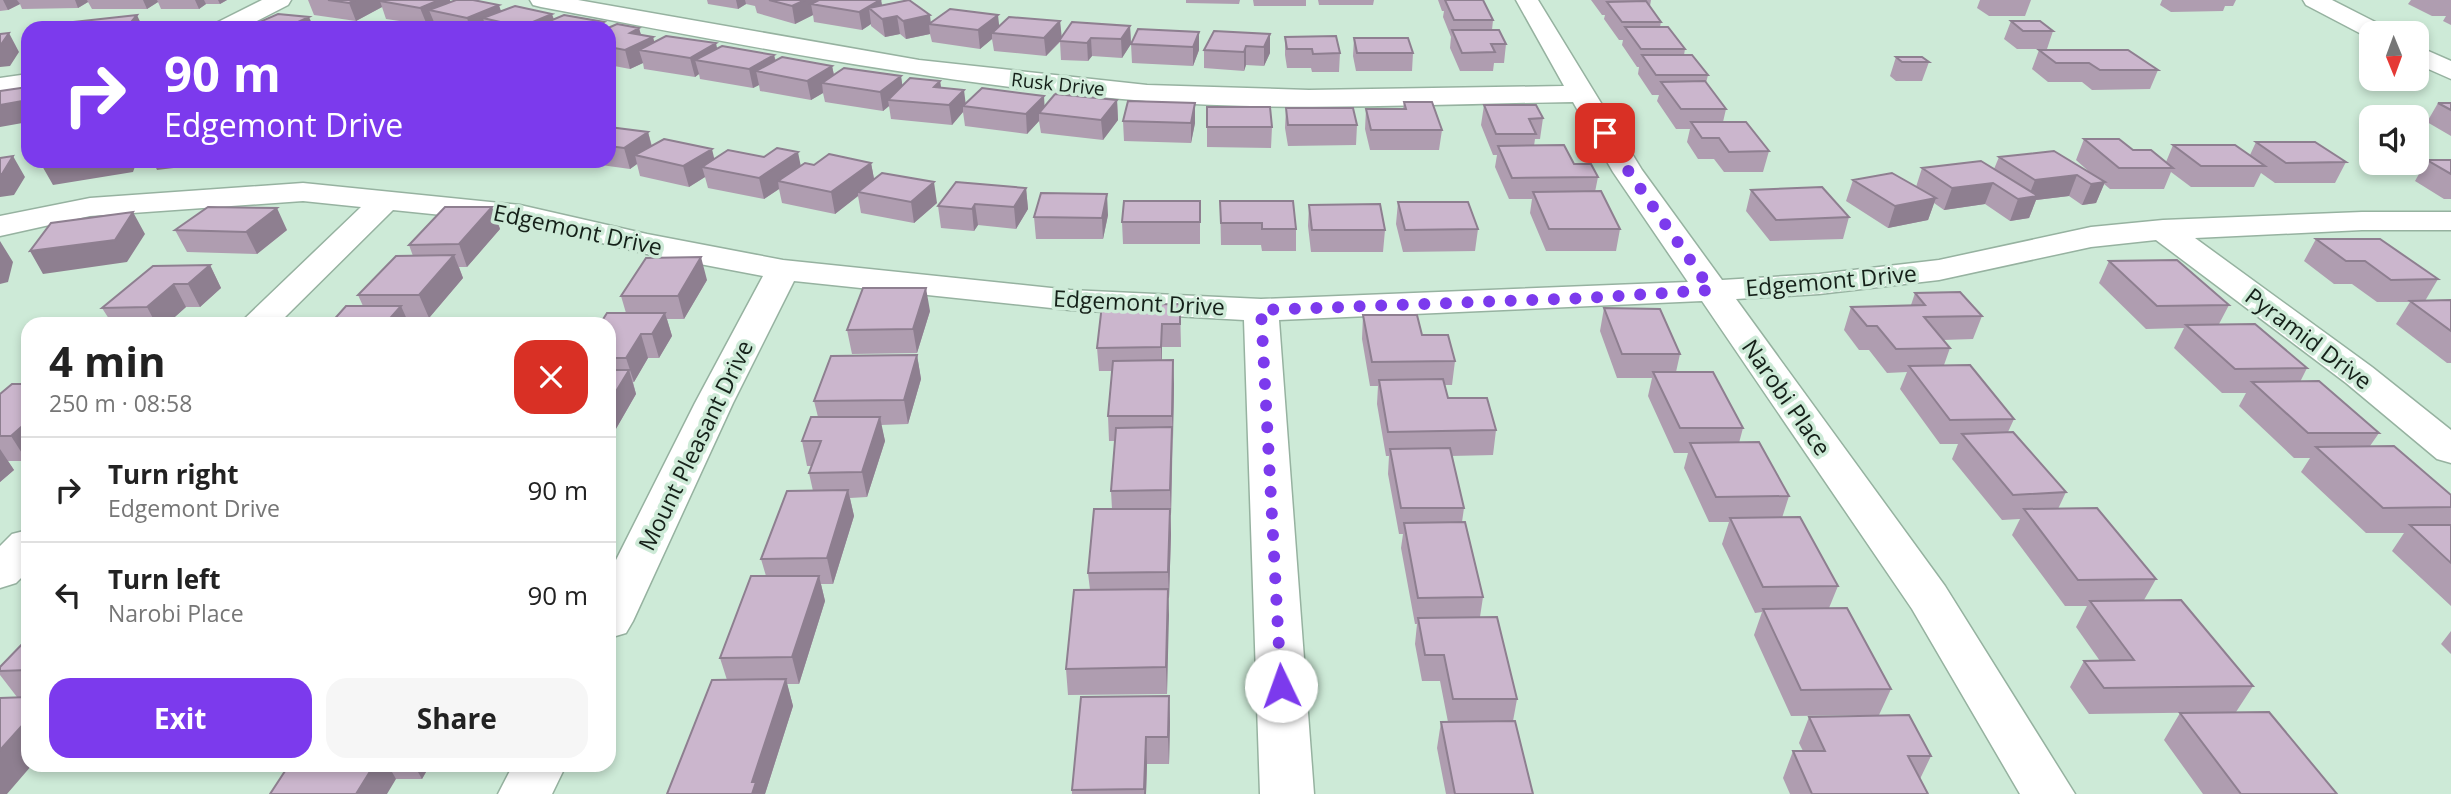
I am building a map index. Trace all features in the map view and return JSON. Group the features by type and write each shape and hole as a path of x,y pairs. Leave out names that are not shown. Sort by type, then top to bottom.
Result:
{"street":[{"path":"238,21 280,0"},
{"name":"Rusk Drive","path":"541,0 949,72 1148,93 1283,97 1581,94"},
{"name":"Narobi Place","path":"1527,0 1629,172 1929,598 2048,794"},
{"path":"2314,0 2359,23"},
{"path":"2429,60 2451,71"},
{"path":"0,86 21,83"},
{"name":"Edgemont Drive","path":"0,226 90,207 303,192 520,214 647,244 783,270 1070,300 1261,310 1586,298 1819,284 1939,270 2091,237 2163,230 2362,221 2451,221"},
{"path":"264,317 387,199"},
{"name":"Pyramid Drive","path":"2163,230 2359,375 2451,450"},
{"name":"Mount Pleasant Drive","path":"616,606 714,403 783,270"},
{"path":"1261,310 1287,794"},
{"path":"0,572 21,552"},
{"path":"525,794 536,772"}],"building":[{"path":"328,0 355,0 349,3"},
{"path":"439,0 420,8 380,1"},
{"path":"456,0 499,5 467,18 429,10"},
{"path":"769,0 805,0 792,6"},
{"path":"819,0 880,0 859,12 811,4"},
{"path":"909,0 930,15 903,21 897,16 882,19 869,8"},
{"path":"1445,0 1483,0 1493,20 1454,20"},
{"path":"1646,1 1661,22 1622,22 1607,2"},
{"path":"515,6 552,14 535,21 496,21 483,18"},
{"path":"950,9 998,15 978,30 929,24"},
{"path":"278,14 309,17 300,21 262,21"},
{"path":"137,15 132,21 82,21"},
{"path":"564,15 598,21 550,21"},
{"path":"1009,17 1060,21 1044,38 992,33"},
{"path":"2011,21 2040,21 2053,31 2023,31"},
{"path":"1072,22 1130,26 1121,39 1091,38 1087,43 1059,41"},
{"path":"616,24 639,28 630,33 653,37 625,50 616,48"},
{"path":"1625,27 1668,27 1685,49 1641,49"},
{"path":"1138,29 1199,32 1193,47 1131,44"},
{"path":"1452,30 1499,30 1506,44 1491,44 1495,52 1462,53"},
{"path":"1214,31 1270,34 1264,47 1246,46 1244,52 1204,50"},
{"path":"9,33 0,46 0,34"},
{"path":"666,36 716,43 690,58 639,50"},
{"path":"1336,36 1340,53 1313,54 1312,49 1287,49 1285,37"},
{"path":"1354,38 1408,38 1413,53 1357,53"},
{"path":"722,46 774,55 749,69 695,60"},
{"path":"2039,50 2128,50 2158,70 2100,70 2089,63 2056,63"},
{"path":"1642,55 1692,55 1708,75 1656,75"},
{"path":"782,57 832,66 807,81 756,71"},
{"path":"1896,57 1922,57 1929,62 1902,62"},
{"path":"844,68 901,76 880,92 822,83"},
{"path":"910,78 940,81 934,87 964,90 949,105 888,100"},
{"path":"1705,81 1726,109 1681,109 1661,82"},
{"path":"21,88 21,101 0,105 0,91"},
{"path":"982,88 1044,96 1026,114 963,106"},
{"path":"1055,94 1117,100 1101,120 1039,113"},
{"path":"1128,101 1195,103 1191,123 1123,121"},
{"path":"1404,102 1432,102 1442,130 1371,130 1366,109 1406,109"},
{"path":"2438,103 2451,103 2451,110"},
{"path":"1484,105 1536,105 1543,118 1529,119 1536,134 1496,134"},
{"path":"1207,107 1270,107 1272,127 1207,127"},
{"path":"1286,108 1353,108 1357,125 1288,125"},
{"path":"1691,122 1746,122 1769,151 1729,152 1719,138 1702,138"},
{"path":"616,128 648,132 624,148 616,147"},
{"path":"664,139 712,149 683,166 635,155"},
{"path":"2084,139 2119,139 2133,150 2151,150 2173,168 2119,168"},
{"path":"2256,142 2315,142 2346,162 2286,163"},
{"path":"1564,145 1574,164 1591,164 1598,177 1512,178 1498,146"},
{"path":"2173,145 2235,145 2265,166 2201,166"},
{"path":"777,148 798,152 759,178 702,167 728,150 764,157"},
{"path":"2054,151 2105,182 2091,184 2077,175 2035,180 1999,157"},
{"path":"829,154 871,163 831,192 778,181 805,163 814,165"},
{"path":"13,156 2,174 0,174 0,158"},
{"path":"2429,160 2451,160 2451,174 2429,161"},
{"path":"1981,161 2038,196 2018,199 1993,183 1952,188 1922,168"},
{"path":"882,173 934,182 911,202 858,192"},
{"path":"1892,173 1936,198 1895,206 1853,180"},
{"path":"956,182 1026,188 1014,207 975,204 972,209 938,206"},
{"path":"1822,187 1849,217 1776,220 1751,190"},
{"path":"1601,191 1620,229 1549,229 1533,192"},
{"path":"1041,193 1107,194 1102,218 1034,217"},
{"path":"1124,201 1200,201 1200,222 1122,222"},
{"path":"1220,201 1293,201 1296,229 1262,229 1262,223 1221,223"},
{"path":"1398,202 1468,202 1478,229 1405,230"},
{"path":"1380,204 1385,230 1312,230 1309,205"},
{"path":"208,207 277,208 246,232 175,230"},
{"path":"445,207 492,207 459,244 409,245"},
{"path":"133,212 115,240 30,251 51,223"},
{"path":"2316,239 2380,239 2438,279 2391,280 2365,261 2346,261"},
{"path":"454,255 419,295 358,295 396,256"},
{"path":"701,257 678,296 621,296 646,258"},
{"path":"2177,260 2229,305 2157,306 2109,261"},
{"path":"210,265 188,284 174,284 147,307 102,308 153,266"},
{"path":"863,288 926,288 913,329 847,330"},
{"path":"1960,292 1982,316 1924,317 1950,348 1896,349 1877,326 1867,326 1851,307 1925,305 1915,293"},
{"path":"2451,300 2451,331 2410,301"},
{"path":"1180,304 1180,324 1162,324 1161,347 1097,348 1102,305"},
{"path":"346,306 401,306 391,317 336,317"},
{"path":"1604,308 1660,309 1680,354 1622,354"},
{"path":"607,313 665,313 652,334 641,334 626,358 616,358 616,317 604,317"},
{"path":"1363,315 1417,315 1422,335 1448,335 1455,361 1372,362"},
{"path":"2255,324 2307,368 2235,369 2186,325"},
{"path":"917,355 904,400 814,401 831,356"},
{"path":"1173,360 1172,416 1108,416 1113,361"},
{"path":"1970,365 2014,419 1950,420 1909,366"},
{"path":"616,370 629,370 616,391"},
{"path":"1653,372 1713,372 1743,428 1680,428"},
{"path":"1443,379 1448,398 1487,398 1496,430 1388,432 1379,380"},
{"path":"2319,381 2379,433 2308,433 2252,382"},
{"path":"12,384 21,384 21,427 11,436 0,436 0,394"},
{"path":"811,417 880,417 862,472 809,473 821,441 802,441"},
{"path":"1172,427 1170,490 1111,491 1116,428"},
{"path":"2013,432 2066,492 2013,495 1962,434"},
{"path":"1759,442 1789,496 1716,497 1690,443"},
{"path":"2394,446 2451,495 2451,507 2383,508 2316,447"},
{"path":"1450,448 1464,508 1401,508 1390,449"},
{"path":"848,490 827,558 761,559 787,491"},
{"path":"2097,508 2156,579 2078,580 2024,509"},
{"path":"1094,509 1170,509 1168,572 1088,573"},
{"path":"1800,517 1838,586 1763,587 1730,518"},
{"path":"1465,522 1483,597 1418,598 1404,523"},
{"path":"2410,525 2451,525 2451,563"},
{"path":"751,576 819,576 792,657 720,658"},
{"path":"1168,589 1166,667 1066,669 1074,590"},
{"path":"2181,600 2253,686 2104,688 2084,661 2134,660 2090,601"},
{"path":"1847,608 1891,689 1801,690 1763,609"},
{"path":"1497,617 1517,699 1453,699 1444,655 1425,655 1418,618"},
{"path":"21,645 21,670 0,671 0,667"},
{"path":"786,679 752,782 756,782 752,794 667,794 712,680"},
{"path":"1169,696 1168,737 1146,737 1144,789 1072,790 1081,697"},
{"path":"21,697 21,727 0,750 0,698"},
{"path":"2269,712 2337,794 2241,794 2180,713"},
{"path":"1909,715 1931,756 1908,756 1928,794 1812,794 1793,751 1825,751 1809,717"},
{"path":"1515,721 1533,794 1455,794 1441,722"},
{"path":"284,772 370,772 356,794 270,794"}],"route":[{"path":"1281,686 1261,310 1586,298 1711,290 1605,133"}]}
